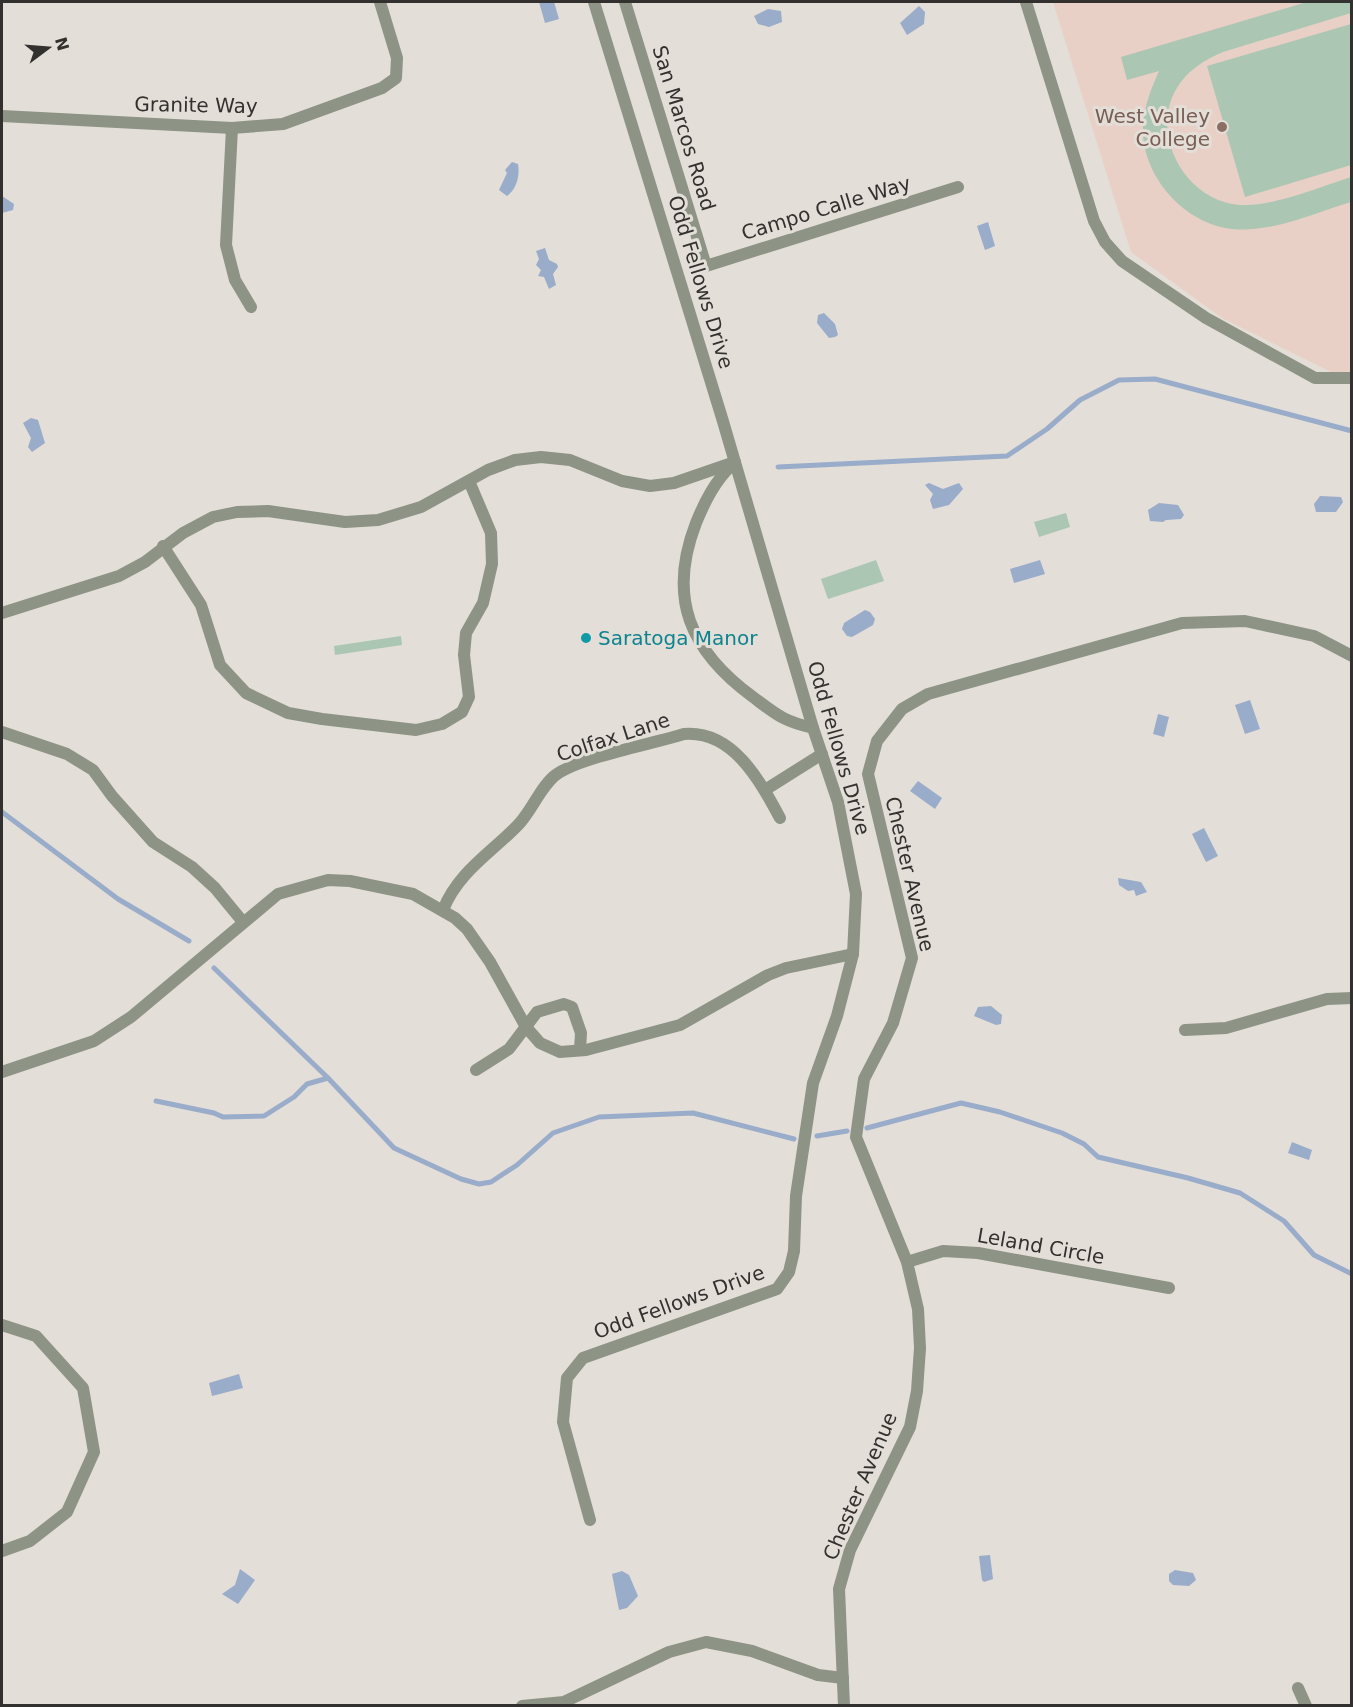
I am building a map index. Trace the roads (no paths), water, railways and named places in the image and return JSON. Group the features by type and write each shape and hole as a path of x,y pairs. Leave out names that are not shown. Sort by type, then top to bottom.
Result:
{"street":[{"name":"Granite Way","path":"2,116 232,128 283,124 382,88 396,78 397,58 380,2"},
{"name":"Odd Fellows Drive","path":"590,1520 562,1422 567,1378 583,1358 777,1289 789,1272 794,1251 796,1196 813,1083 837,1016 853,954 856,894 838,802 813,728 735,462 594,2"},
{"name":"San Marcos Road","path":"624,2 706,266"},
{"path":"1026,2 1094,221 1105,242 1122,261 1206,318 1315,378 1352,378"},
{"path":"232,128 226,245 235,280 250,307"},
{"name":"Campo Calle Way","path":"706,266 958,187"},
{"path":"2,613 119,576 145,562 162,546 213,517 237,512 268,511 345,522 378,520 409,512 515,460 541,457 570,460 622,481 650,486 674,483 735,462"},
{"path":"735,462 717,479 691,536 682,574 684,607 708,656 726,678 787,722 813,728"},
{"path":"162,546 201,605 220,665 246,693 288,713 416,730 442,724 462,712 469,697 464,655 466,633 483,603 492,564 491,533 469,481"},
{"name":"Chester Avenue","path":"844,1706 840,1589 850,1550 910,1427 917,1391 920,1348 918,1309 907,1262 856,1137 864,1079 893,1023 912,958 868,774 877,741 902,709 928,694 1182,623 1245,621 1314,636 1352,656"},
{"path":"2,732 67,753 93,770 153,842 192,867 215,888 243,922"},
{"name":"Colfax Lane","path":"443,910 448,898 469,868 519,824 556,775 579,764 684,734 698,733 714,738 730,748 765,790 780,818"},
{"path":"765,790 822,754"},
{"path":"2,1072 94,1041 131,1017 279,894 327,880 350,881 412,894 443,910 467,929 490,962 526,1027 540,1043 560,1052 580,1050 680,1025 768,975 786,968 853,954"},
{"path":"1185,1030 1226,1028 1327,999 1352,998"},
{"path":"476,1070 509,1049 537,1012 564,1004 572,1007 581,1033 580,1050"},
{"name":"Leland Circle","path":"907,1262 943,1251 978,1253 1169,1288"},
{"path":"2,1325 36,1336 83,1388 94,1452 68,1512 30,1541 2,1551"},
{"path":"522,1706 564,1702 669,1652 706,1642 752,1651 818,1676 843,1678"},
{"path":"1298,1688 1305,1706"}],"water":[{"path":"539,2 554,2 559,19 545,23"},
{"path":"919,6 925,12 924,24 907,35 900,23"},
{"path":"768,9 781,11 782,22 769,27 758,24 754,16"},
{"path":"512,162 518,164 519,173 513,190 507,196 499,190 507,173 505,170"},
{"path":"2,196 14,204 13,210 2,213"},
{"path":"988,222 995,246 985,250 977,226"},
{"path":"545,248 549,260 558,267 553,274 556,285 549,289 544,277 538,276 541,270 536,265 539,259 536,251"},
{"path":"824,313 835,324 838,335 835,337 829,338 817,323 818,315"},
{"path":"31,418 38,420 45,443 32,452 28,447 31,438 23,423"},
{"path":"929,483 943,489 959,483 963,489 949,505 933,509 930,500 933,494 925,485"},
{"path":"1320,496 1341,497 1343,502 1336,512 1316,512 1314,504"},
{"path":"1159,503 1178,505 1184,515 1181,519 1163,522 1150,521 1148,510"},
{"path":"1040,560 1045,574 1014,583 1010,569"},
{"path":"865,610 870,612 875,619 873,625 852,637 847,636 842,629 844,623"},
{"path":"1250,700 1260,729 1245,734 1235,705"},
{"path":"1158,714 1169,717 1164,737 1153,734"},
{"path":"918,781 942,798 935,809 910,791"},
{"path":"1204,828 1218,856 1206,862 1192,834"},
{"path":"1118,878 1141,882 1147,892 1136,896 1134,890 1128,891 1119,885"},
{"path":"991,1006 1002,1015 1001,1024 996,1025 974,1016 978,1007"},
{"path":"1292,1142 1312,1150 1309,1160 1288,1153"},
{"path":"239,1374 243,1388 212,1396 209,1383"},
{"path":"990,1555 993,1579 984,1582 979,1556"},
{"path":"240,1569 255,1580 238,1604 222,1594 235,1585"},
{"path":"1175,1570 1193,1573 1196,1580 1189,1586 1173,1585 1169,1581 1169,1574"},
{"path":"622,1571 629,1575 638,1596 627,1608 619,1610 612,1574"}],"waterway":[{"path":"778,467 1007,456 1047,429 1080,400 1119,380 1155,379 1352,431"},
{"path":"2,812 118,899 189,941"},
{"path":"214,968 328,1078"},
{"path":"156,1101 214,1113 223,1117 264,1116 294,1097 307,1084 328,1078 394,1148 461,1179 479,1184 491,1182 517,1165 553,1133 599,1117 693,1113 794,1139"},
{"path":"867,1128 961,1103 1000,1112 1062,1133 1084,1144 1098,1157 1240,1193 1284,1221 1314,1255 1352,1274"},
{"path":"817,1136 847,1131"}],"place":[{"name":"West Valley College","path":"1222,127"},
{"name":"Saratoga Manor","path":"586,638"}]}
